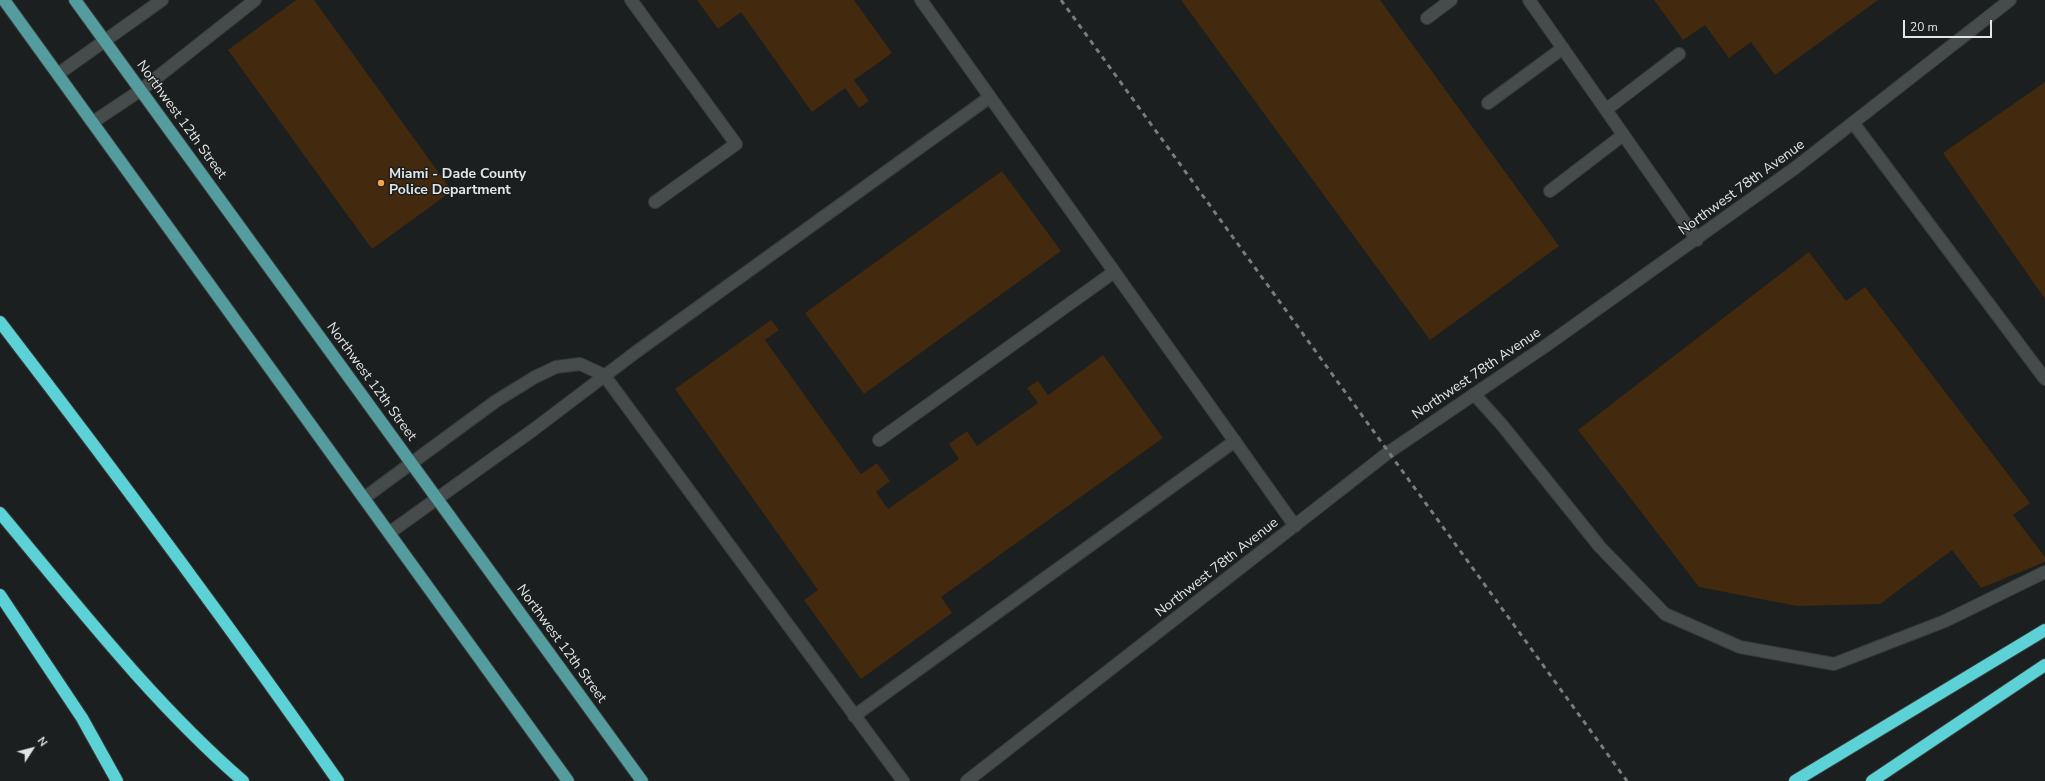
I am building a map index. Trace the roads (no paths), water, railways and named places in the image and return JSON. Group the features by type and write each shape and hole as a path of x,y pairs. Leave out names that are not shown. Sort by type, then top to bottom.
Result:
{"highway":[{"path":"0,322 139,504 338,781"},
{"path":"0,513 104,638 166,706 218,759 243,781"},
{"path":"0,595 82,718 117,781"},
{"path":"1795,781 2045,630"},
{"path":"1872,781 2045,665"}],"main road":[{"path":"4,0 568,781"},
{"name":"Northwest 12th Street","path":"75,0 642,781"}],"street":[{"path":"58,74 162,0"},
{"path":"93,122 141,90 255,0"},
{"path":"631,0 736,144 655,202"},
{"path":"921,0 1295,526"},
{"path":"1427,18 1451,0"},
{"path":"1529,0 1607,109 1697,240"},
{"name":"Northwest 78th Avenue","path":"967,781 1389,452 1697,240 1854,124 2010,0"},
{"path":"1488,103 1563,48"},
{"path":"1607,109 1679,54"},
{"path":"389,533 437,500 604,375 990,97"},
{"path":"1854,124 2045,379"},
{"path":"1550,190 1624,135"},
{"path":"879,440 1114,272"},
{"path":"364,498 496,401 535,377 556,367 580,364 604,375 903,781"},
{"path":"1474,394 1502,425 1600,547 1665,614 1740,647 1834,664 1945,621 2045,572"},
{"path":"854,716 1234,441"}],"railway":[{"path":"1061,0 1627,781"}],"place":[{"name":"Miami - Dade County Police Department","path":"381,183"}]}
